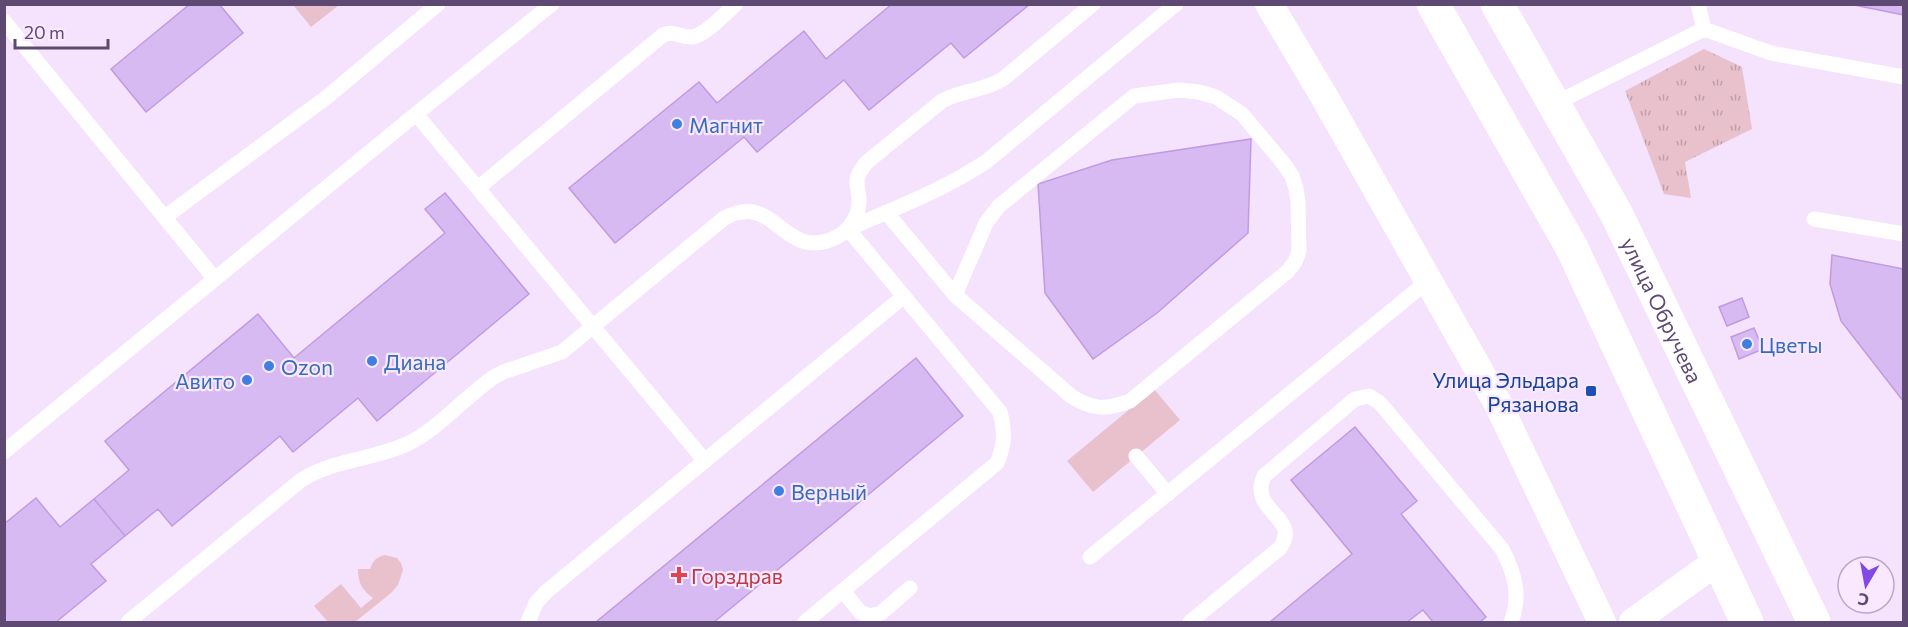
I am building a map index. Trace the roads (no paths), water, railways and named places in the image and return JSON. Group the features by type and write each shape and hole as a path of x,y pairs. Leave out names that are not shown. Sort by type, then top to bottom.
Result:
{"main road":[{"path":"1432,4 1572,249 1747,622"},
{"name":"улица Обручева","path":"1497,4 1616,213 1814,622"}],"street":[{"path":"1269,4 1497,402 1602,622"},
{"path":"1633,622 1719,560"}],"lane":[{"path":"165,217 327,97 438,4"},
{"path":"4,452 552,4"},
{"path":"478,188 663,35 673,33 687,37 699,35 736,4"},
{"path":"848,229 854,221 859,204 858,175 867,162 949,97 989,86 1003,79 1093,4"},
{"path":"128,622 303,478 314,472 402,447 414,441 494,377 557,355 723,219 744,211 763,214 798,240 812,243 835,239 848,229 958,179 987,161 1176,4"},
{"path":"1698,4 1704,28"},
{"path":"4,21 215,279"},
{"path":"1554,104 1704,28 1771,53 1904,77"},
{"path":"886,212 955,295 1071,396 1083,404 1099,408 1114,407 1130,401 1287,273 1295,262 1299,250 1296,188 1284,164 1242,114 1216,98 1179,90 1134,96 999,206 986,224 955,295"},
{"path":"416,114 705,461"},
{"path":"1814,219 1904,234"},
{"path":"805,622 997,464 1004,444 1004,429 1000,412 848,229"},
{"path":"1090,557 1428,280"},
{"path":"528,622 536,603 546,592 904,296"},
{"path":"1190,622 1284,543 1285,527 1262,500 1260,491 1264,476 1354,399 1369,396 1380,403 1502,549 1516,582 1515,612 1511,622"},
{"path":"1136,456 1168,494"},
{"path":"843,591 860,612 870,616 881,613 910,588"}],"place":[{"name":"Магнит","path":"677,124"},
{"name":"Цветы","path":"1747,344"},
{"name":"Диана","path":"372,361"},
{"name":"Ozon","path":"269,366"},
{"name":"Авито","path":"247,380"},
{"name":"Улица Эльдара Рязанова","path":"1591,391"},
{"name":"Верный","path":"779,491"},
{"name":"Горздрав","path":"679,575"}]}
